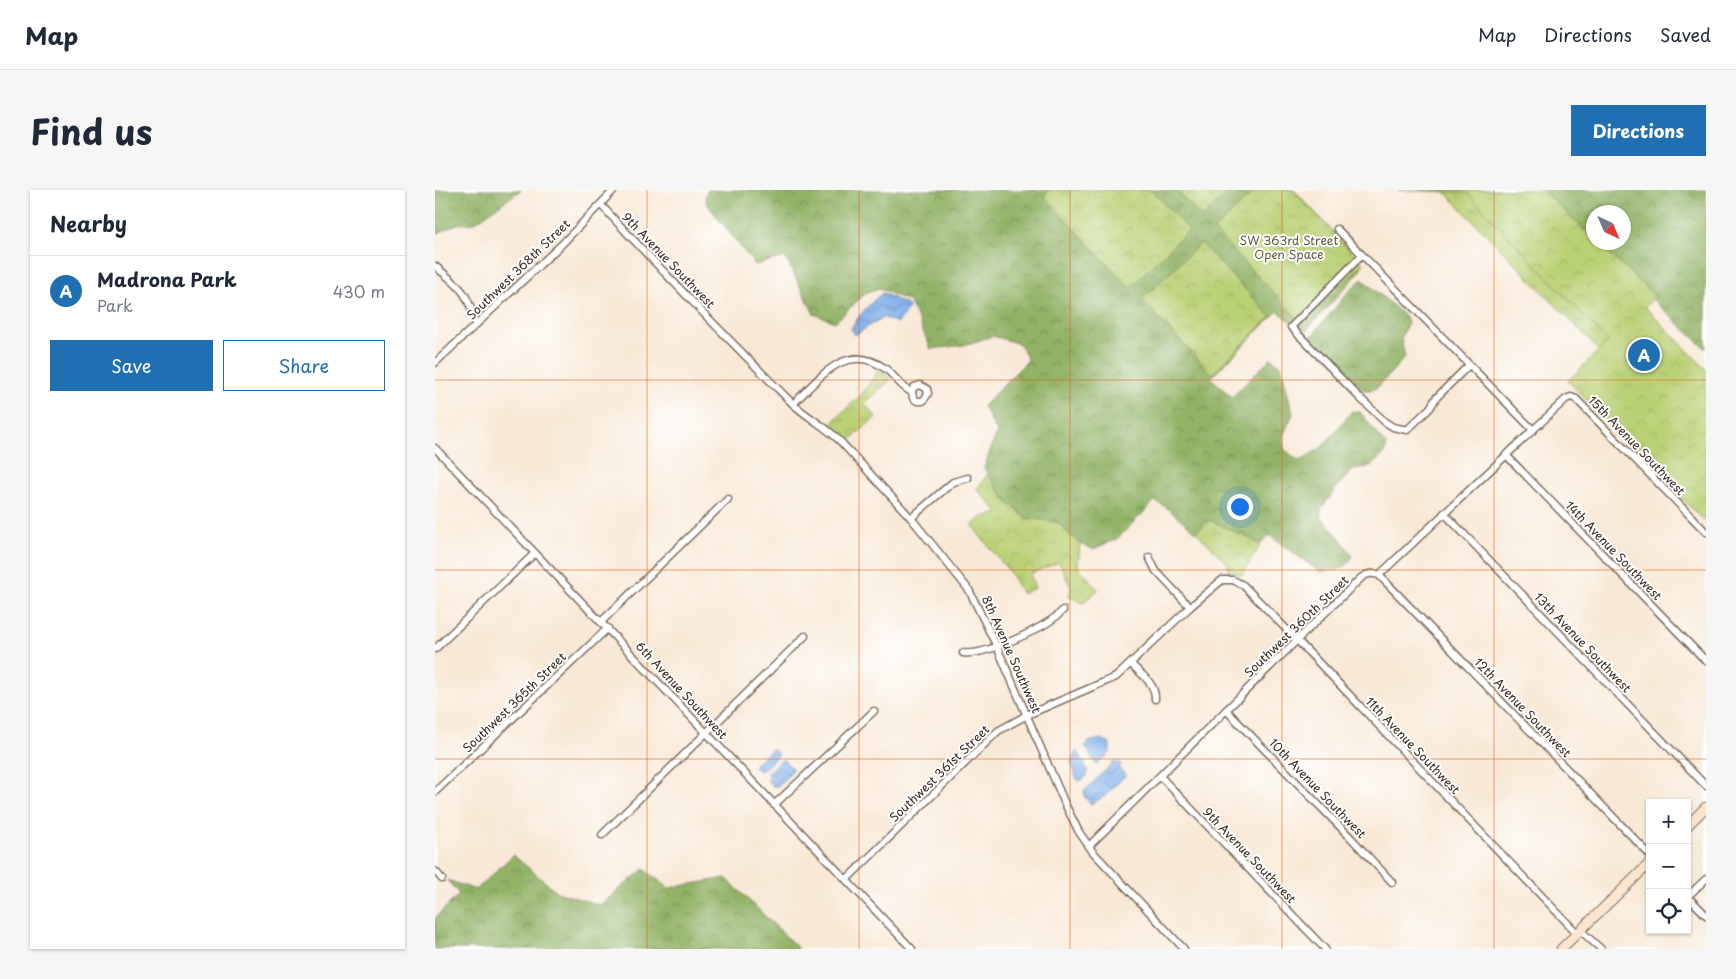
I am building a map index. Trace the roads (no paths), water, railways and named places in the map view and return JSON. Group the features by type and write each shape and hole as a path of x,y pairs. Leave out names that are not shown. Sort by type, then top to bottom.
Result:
{"main road":[{"path":"1691,822 1706,807"},
{"path":"1561,949 1646,867"}],"street":[{"name":"Southwest 368th Street","path":"435,363 615,190"},
{"name":"9th Avenue Southwest","path":"601,205 666,275 721,330"},
{"path":"1337,229 1361,256 1533,430"},
{"path":"1361,256 1291,327 1358,396 1385,422 1393,427 1407,430 1469,365"},
{"path":"435,266 463,290 476,325"},
{"name":"8th Avenue Southwest","path":"721,330 793,404 832,432 911,518 969,590 997,647 1079,832 1089,846 1184,949"},
{"path":"793,404 830,368 853,358 871,360 879,364 907,390 912,392"},
{"name":"Southwest 360th Street","path":"1089,846 1361,578 1367,574 1379,575 1566,399 1571,397"},
{"name":"15th Avenue Southwest","path":"1571,397 1582,405 1706,532"},
{"name":"6th Avenue Southwest","path":"435,448 913,949"},
{"name":"14th Avenue Southwest","path":"1506,455 1706,661"},
{"path":"911,518 953,482 968,478"},
{"path":"601,622 728,499"},
{"name":"13th Avenue Southwest","path":"1444,513 1706,786"},
{"path":"435,650 535,553"},
{"path":"1149,556 1156,571 1190,607"},
{"name":"12th Avenue Southwest","path":"1379,575 1646,851"},
{"name":"Southwest 361st Street","path":"847,879 989,737 1027,716 1116,677 1214,585 1222,580 1227,580"},
{"name":"11th Avenue Southwest","path":"1227,580 1243,585 1579,932 1601,949"},
{"path":"963,653 972,653 997,647 1051,622 1063,610"},
{"name":"Southwest 365th Street","path":"435,792 608,628"},
{"path":"601,835 805,636"},
{"path":"1131,664 1152,686 1155,700"},
{"name":"10th Avenue Southwest","path":"1226,710 1392,882"},
{"path":"775,804 874,711"},
{"name":"9th Avenue Southwest","path":"1160,776 1325,949"},
{"path":"435,871 442,879"},
{"path":"1691,892 1706,879"},
{"path":"1691,900 1706,915"}],"water":[{"path":"883,293 909,306 909,308 898,323 882,318 855,335 851,331 859,316"},
{"path":"1101,739 1110,744 1110,753 1096,765 1085,746 1088,742"},
{"path":"773,749 779,755 761,771 755,768 755,763"},
{"path":"1076,751 1079,753 1088,771 1087,776 1080,781 1076,778 1071,761"},
{"path":"783,759 792,768 792,771 778,786 772,786 767,780 770,777 768,772"},
{"path":"1114,762 1120,763 1119,769 1126,775 1105,796 1091,804 1085,798 1084,791"}],"place":[{"name":"Madrona Park","path":"1644,355"}],"park label":[{"name":"SW 363rd Street Open Space","path":"1289,247"}]}
